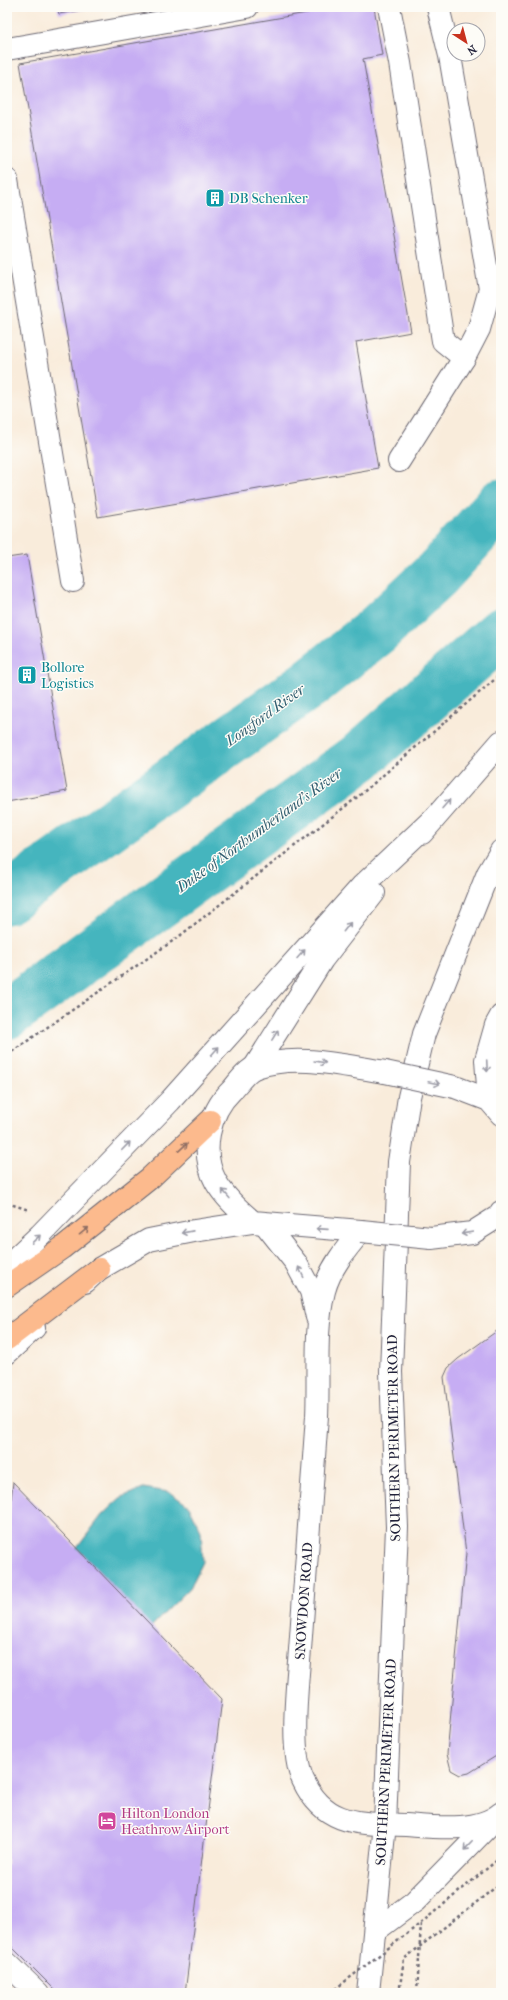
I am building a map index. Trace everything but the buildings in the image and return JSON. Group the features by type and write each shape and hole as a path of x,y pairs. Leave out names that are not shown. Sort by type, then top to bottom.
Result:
{"highway":[{"path":"7,1286 62,1248 150,1178 210,1121"},
{"path":"7,1339 99,1269"}],"street":[{"path":"7,49 247,7"},
{"path":"389,7 400,63 443,341 464,358"},
{"path":"399,461 464,358 479,329 490,289 450,56 438,7"},
{"path":"7,180 73,581"},
{"path":"210,1121 228,1093 254,1068 322,960 430,822 501,742"},
{"path":"7,1266 40,1235 170,1101 362,886 430,822"},
{"name":"SOUTHERN PERIMETER ROAD","path":"368,1993 385,1824 397,1527 391,1372 399,1162 409,1097 424,1034 488,873 501,851"},
{"name":"SOUTHERN PERIMETER ROAD","path":"488,873 501,856"},
{"path":"495,1107 486,1060 496,1025 501,1016"},
{"path":"254,1068 300,1059 385,1072 455,1087 495,1107"},
{"name":"SNOWDON ROAD","path":"210,1121 208,1154 216,1182 240,1211 259,1224 296,1263 310,1291 318,1322 319,1383 297,1695 296,1759 303,1780 326,1810 342,1820 440,1828 465,1827 498,1816"},
{"path":"7,1353 99,1269 149,1240 259,1224 361,1231 431,1238 472,1233 500,1214"},
{"name":"SNOWDON ROAD","path":"318,1322 328,1282 339,1258 361,1231"},
{"path":"375,1931 415,1901 498,1816"},
{"path":"7,1963 38,1993"}],"path":[{"path":"7,1055 176,938 360,795 501,674"},
{"path":"330,1993 421,1923 501,1857"},
{"path":"400,1993 404,1959 501,1883"},
{"path":"416,1993 421,1923"}],"water":[{"path":"143,1488 169,1492 189,1506 201,1531 203,1562 190,1588 151,1627 77,1548 102,1515 120,1498"}],"waterway":[{"name":"Longford River","path":"7,899 309,684 376,631 437,574 501,504"},
{"name":"Duke of Northumberland's River","path":"7,1014 359,758 501,633"}],"place":[{"name":"DB Schenker","path":"215,198"},
{"name":"Bollore Logistics","path":"27,675"},
{"name":"Hilton London Heathrow Airport","path":"107,1821"}]}
